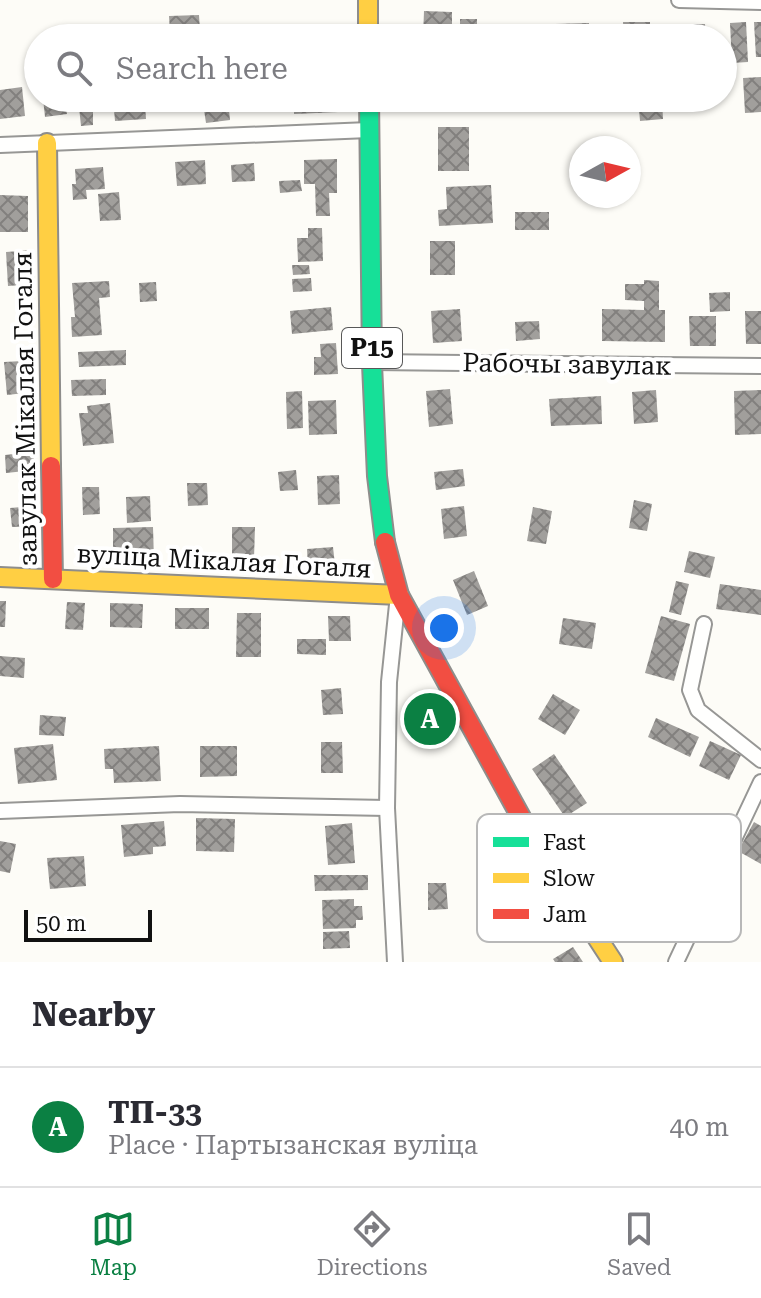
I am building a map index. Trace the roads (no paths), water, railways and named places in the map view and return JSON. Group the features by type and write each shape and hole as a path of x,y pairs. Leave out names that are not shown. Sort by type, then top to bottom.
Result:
{"main road":[{"path":"368,0 368,24"},
{"name":"Р15","path":"369,112 372,362 379,517 388,562 399,595 519,814"},
{"name":"завулак Мікалая Гогаля","path":"47,143 53,579"},
{"name":"вуліца Мікалая Гогаля","path":"0,577 399,595"},
{"name":"Р15","path":"600,942 613,962"}],"street":[{"path":"679,0 761,2"},
{"path":"0,145 369,130"},
{"name":"Рабочы завулак","path":"372,362 761,366"},
{"path":"395,962 387,808 389,682 399,595"},
{"path":"704,624 690,690 698,710 761,760"},
{"path":"741,824 761,782"},
{"path":"0,811 180,804 387,808"},
{"path":"676,962 685,942"}],"place":[{"name":"ТП-33","path":"430,719"}]}
